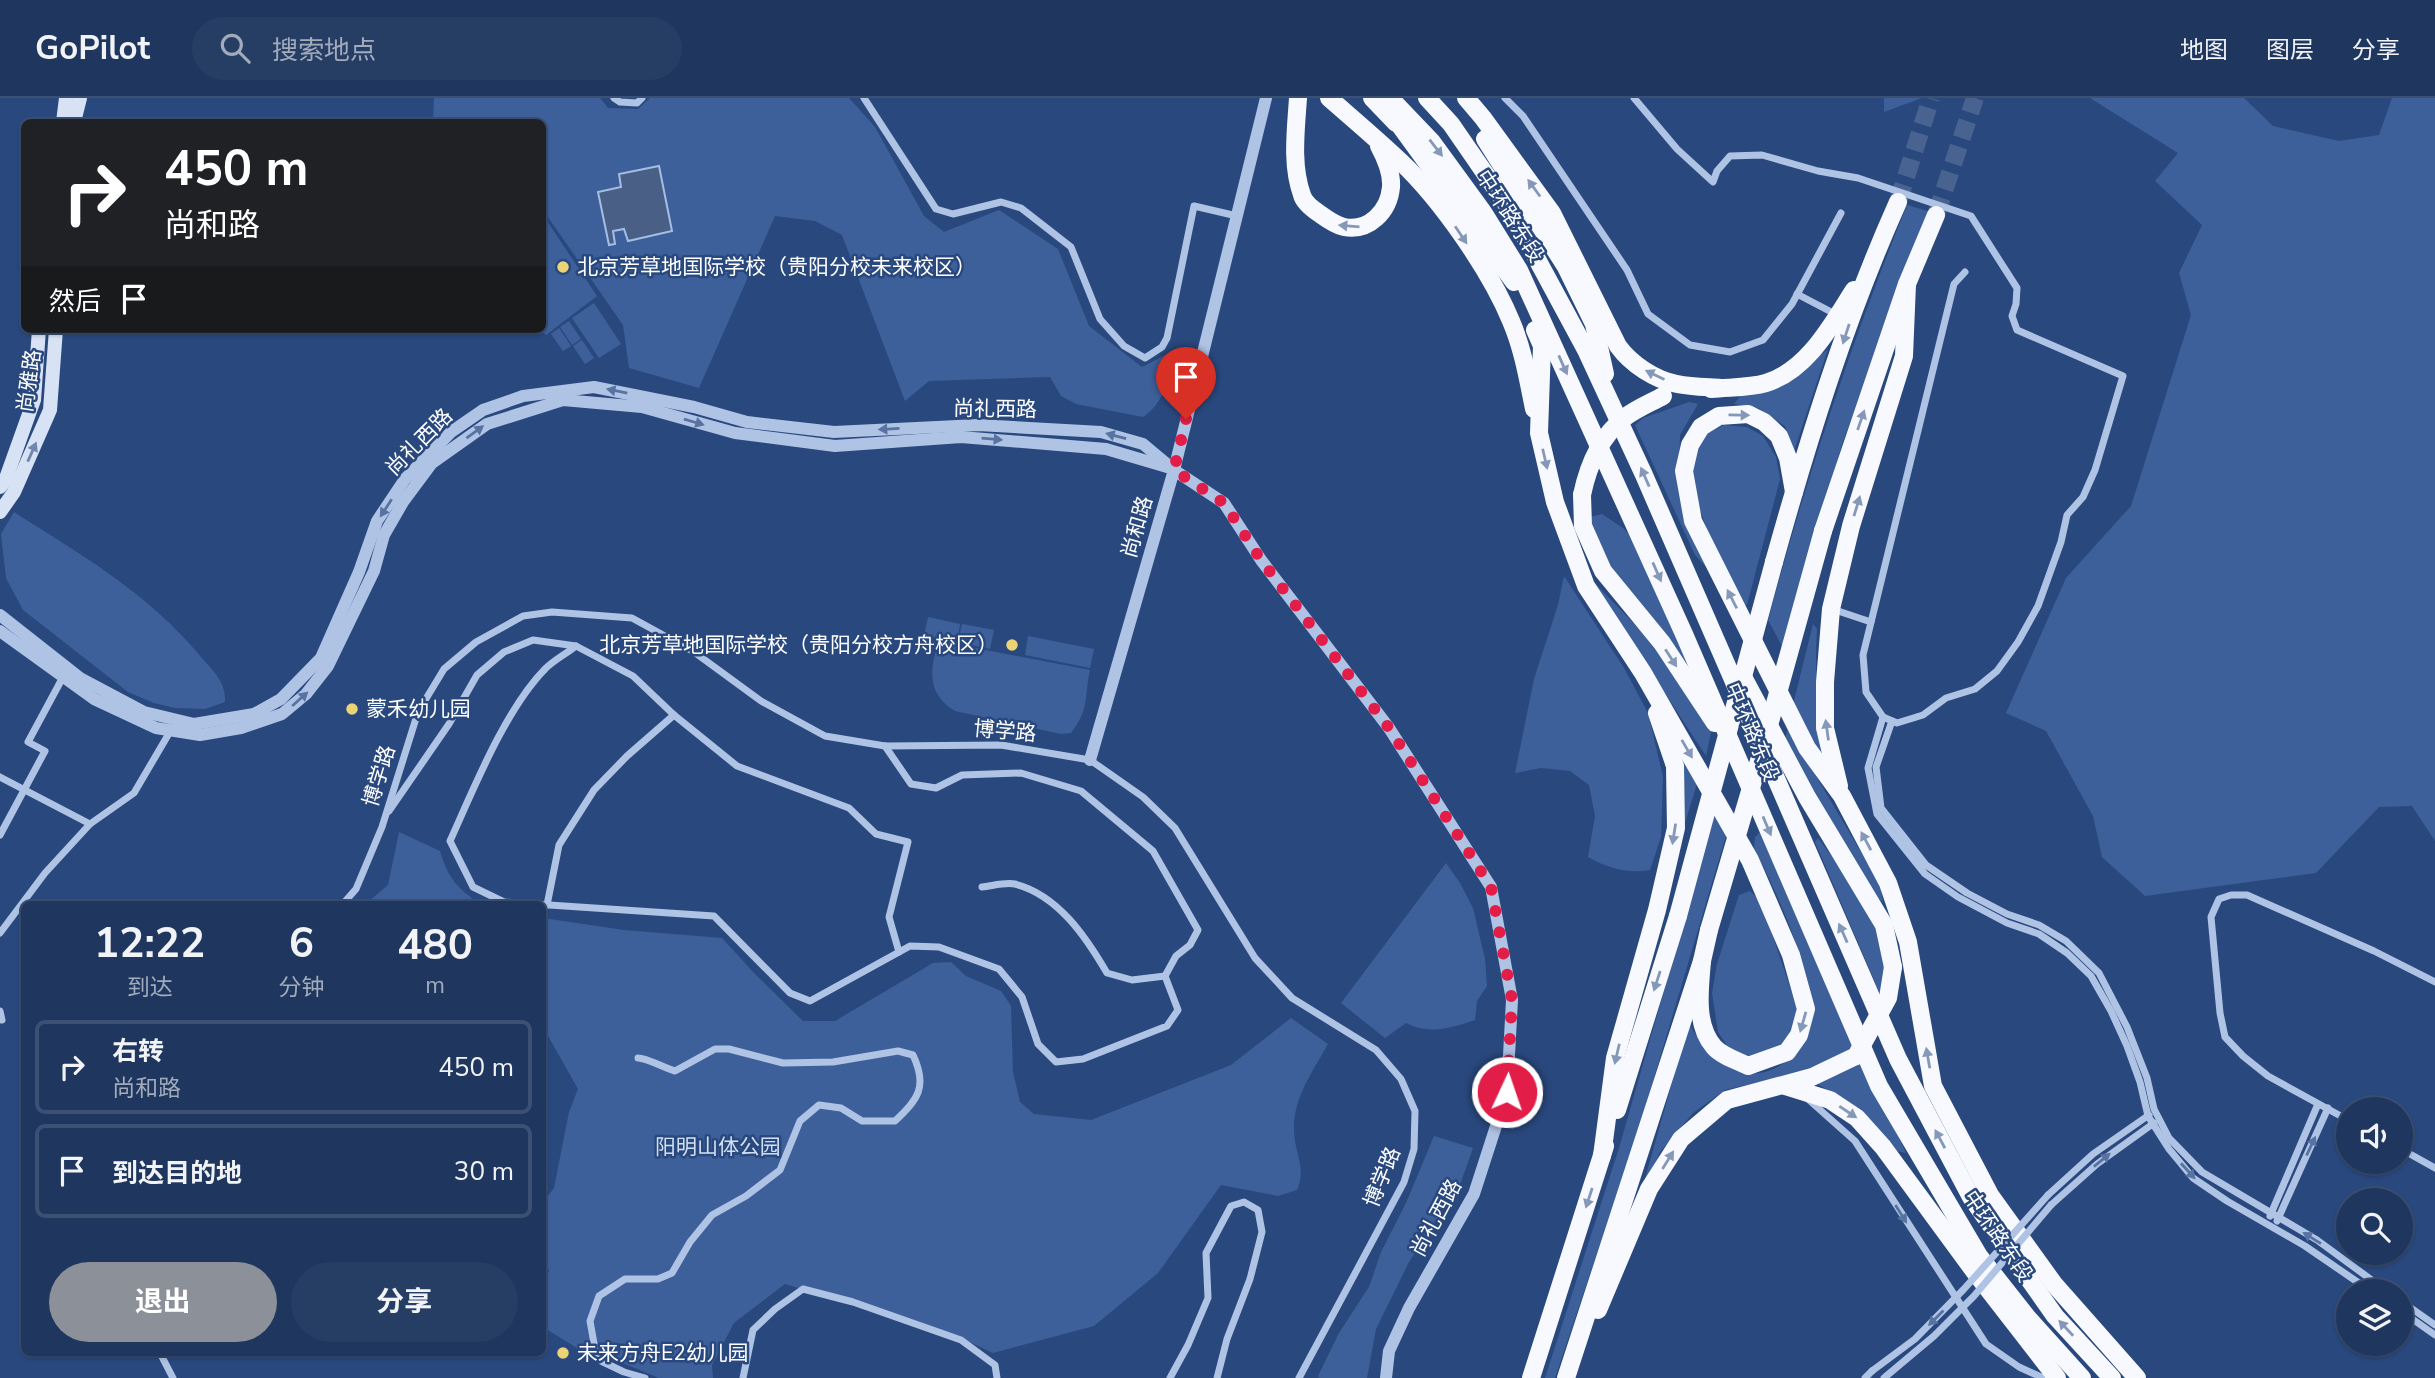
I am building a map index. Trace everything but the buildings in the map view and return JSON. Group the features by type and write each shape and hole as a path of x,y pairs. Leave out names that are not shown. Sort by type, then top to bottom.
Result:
{"highway":[{"path":"1298,98 1297,173 1302,198 1330,221 1344,227 1359,227 1377,220 1389,198 1391,185 1387,161 1375,139"},
{"path":"1329,98 1403,164 1452,222 1487,275 1511,320 1526,364 1555,502 1586,586 1643,673 1750,860 1791,955 1806,1009 1799,1035 1787,1052 1748,1066 1714,1047 1704,1030 1699,1003 1702,961"},
{"path":"1372,98 1408,135"},
{"path":"1380,98 1513,280 1542,346 1539,433"},
{"name":"中环路东段","path":"1390,98 1432,142 1483,212 1519,270 1684,634 1879,1086 1979,1256 2027,1317 2082,1378"},
{"name":"中环路东段","path":"1427,98 1451,124 1511,211 1586,350 1898,1059 1971,1197 2055,1316 2112,1378"},
{"path":"1452,98 1486,140 1566,267 1594,324 1612,406"},
{"path":"1466,98 1552,213 1618,346 1627,358 1646,371 1675,384 1721,388"},
{"path":"1531,1378 1678,916 1794,492 1868,270 1898,202"},
{"path":"1568,1378 1702,961 1823,531 1907,284 1936,215"},
{"path":"1737,755 1662,643 1603,571 1583,526 1582,495 1586,475 1593,456 1623,418 1663,396 1766,383 1790,370 1819,344 1868,270"},
{"path":"1842,796 1825,728 1825,682 1831,609 1851,526 1904,356 1907,284"},
{"path":"1794,492 1788,458 1779,436 1764,422 1748,414 1719,416 1700,427 1690,445 1684,471 1693,521 1807,748 1842,796 1888,883 1908,942 1933,1086 1990,1195 2054,1284 2137,1378"},
{"path":"1679,558 1807,797 1884,925 1893,967 1888,998 1856,1056 1790,1087"},
{"path":"1602,1156 1615,1058 1657,910 1676,828 1675,766 1643,673"},
{"path":"1568,1378 1649,1189 1681,1139 1727,1100 1770,1087 1790,1087 1830,1100 1857,1118 1883,1147 2057,1378"}],"main road":[{"path":"63,119 66,98"},
{"path":"75,119 80,98"},
{"name":"尚雅路","path":"0,487 5,481 34,400 40,333"},
{"name":"尚雅路","path":"0,512 14,492 50,410 56,333"}],"street":[{"path":"614,98 620,102 637,103 642,98"},
{"path":"864,98 936,209 953,214 1000,202 1021,208 1071,247 1100,320 1124,346 1145,358 1162,347 1167,338 1194,206 1237,216"},
{"name":"尚和路","path":"1090,761 1174,470 1266,98"},
{"path":"1505,98 1523,116 1627,270 1648,314 1690,345 1730,352 1763,340 1797,294 1841,213"},
{"path":"1634,98 1677,149 1713,182 1717,171 1730,156 1762,155 1818,171 1858,178 1971,216 2017,288 2012,316 2017,330 2123,376 2095,470 2083,497 2067,515 2061,542 2038,606 2018,642 1997,671 1975,689 1945,698 1923,715 1897,723 1883,718 1866,692 1863,655 1954,284 1965,272"},
{"path":"1797,294 1838,315"},
{"name":"尚礼西路","path":"0,615 80,678 144,712 194,724 254,714 281,699 321,658 359,572 377,521 405,479 451,432 483,410 523,396 594,387 694,407 747,422 834,432 978,425 1101,432 1143,444 1174,470 1224,503 1261,560 1389,728 1491,887 1512,1000 1507,1092 1474,1194 1409,1308 1389,1351 1386,1378"},
{"name":"尚礼西路","path":"0,631 94,699 156,728 200,735 241,728 282,714 306,694 328,666 374,571 384,535 403,502 432,463 486,424 563,400 642,407 735,433 835,446 961,437 1106,449 1174,470"},
{"path":"1831,609 1871,622"},
{"name":"博学路","path":"346,901 356,889 385,817 418,712 444,668 476,642 523,615 552,612 632,618 694,652 761,701 825,736 885,746 1001,745 1090,761 1143,797 1175,828 1255,958 1292,998 1376,1050 1401,1079 1415,1111 1414,1149 1404,1182 1299,1378"},
{"path":"385,817 449,724 477,675 504,652 533,640 576,646 633,676 674,715 737,766 849,807 876,834 908,842 889,917 899,952"},
{"path":"502,901 473,887 450,841 476,782 519,702 546,668 576,646"},
{"path":"0,835 45,751 28,742 63,677"},
{"path":"674,715 627,756 594,790 559,845 547,905 714,916 790,993 810,1001 910,946 939,947 999,969 1021,997 1038,1044 1056,1062 1083,1059 1167,1026 1178,1010 1165,976 1176,956 1190,945 1198,930 1153,852 1081,791 1021,772 962,775 936,788 911,784 885,746"},
{"path":"1883,718 1868,768 1877,814 1925,874 1958,897 2007,923 2039,934 2067,953 2091,976 2111,1011 2140,1082 2148,1116 2202,1172 2317,1240 2370,1279"},
{"path":"1892,721 1876,767 1881,808 1926,865 1967,893 2007,914 2039,925 2066,941 2099,973 2127,1027 2147,1078 2156,1122 2169,1149 2193,1178 2305,1246 2353,1279"},
{"path":"24,901 45,873 90,824 134,793 171,730"},
{"path":"0,777 90,824"},
{"path":"982,887 1013,884 1047,899 1086,936 1107,973 1132,979 1165,976"},
{"path":"2336,1113 2268,1076 2225,1037 2220,1013 2211,917 2219,899 2231,895 2247,895 2374,951 2435,982"},
{"path":"0,933 21,905"},
{"path":"0,1011 2,1020"},
{"path":"638,1058 645,1058 656,1066 675,1071 715,1049 729,1049 783,1063 833,1062 898,1051 914,1055 919,1068 921,1087 913,1104 895,1121 862,1121 841,1108 819,1105 800,1121 780,1170 746,1196 712,1215 690,1242 672,1273 658,1279 625,1279 599,1296 590,1321 595,1349 601,1361 645,1378"},
{"path":"1790,1087 1855,1141 1986,1343 2019,1367 2043,1378"},
{"path":"2271,1226 2319,1104"},
{"path":"1865,1378 1915,1339 1973,1280 2048,1195 2094,1154 2148,1116 2154,1108"},
{"path":"2275,1215 2328,1108"},
{"path":"1884,1378 1934,1336 1974,1296 2051,1205 2097,1164 2156,1122"},
{"path":"2413,1156 2435,1168"},
{"path":"1171,1378 1208,1298 1206,1253 1231,1206 1244,1202 1258,1210 1262,1232 1250,1279 1227,1339 1217,1378"},
{"path":"743,1378 753,1330 775,1309 803,1289 853,1301 961,1340 995,1365 998,1378"},
{"path":"2413,1309 2435,1325"},
{"path":"2413,1319 2435,1335"},
{"path":"162,1356 173,1378"}],"green space":[{"path":"434,98 600,98 608,108 638,109 650,98 849,98 875,127 924,216 944,232 999,210 1058,249 1089,326 1142,367 1177,349 1166,387 1157,404 1143,417 1076,404 1061,396 1050,377 929,381 905,401 842,235 815,221 775,216 699,388 629,368 623,325 546,214 546,119 433,119"},
{"path":"1884,98 1922,98 1884,112"},
{"path":"2090,98 2244,98 2273,126 2339,141 2379,135 2392,98 2435,98 2435,841 2412,806 2379,807 2316,873 2145,896 2102,857 2093,816 2046,731 2006,713 2066,578 2131,506 2191,315 2179,273 2202,225 2155,181 2178,153"},
{"path":"1907,205 1931,212 1843,441 1782,646 1768,620 1783,567 1849,359"},
{"path":"546,220 597,296 546,335 544,333 546,333"},
{"path":"594,303 621,344 599,358 572,318"},
{"path":"569,321 581,339 572,345 560,327"},
{"path":"559,328 571,346 563,351 551,334"},
{"path":"582,340 594,358 585,364 573,346"},
{"path":"1828,349 1794,451 1785,426 1758,408 1734,404 1741,395 1802,370"},
{"path":"1689,402 1698,404 1680,435 1679,473 1708,569 1695,555 1635,425 1643,418"},
{"path":"1724,425 1747,427 1763,436 1776,457 1780,479 1747,605 1743,605 1713,547 1698,504 1691,466 1703,436"},
{"path":"14,512 114,577 159,614 181,634 215,673 224,689 225,702 205,709 175,708 128,692 23,610 6,578 1,534"},
{"path":"1602,514 1636,541 1688,664 1628,596 1603,558 1590,517"},
{"path":"1564,576 1624,668 1648,713 1663,777 1661,837 1650,870 1618,869 1588,857 1595,816 1589,785 1570,771 1541,768 1515,773 1534,679 1558,605"},
{"path":"1589,577 1668,659 1712,728 1706,756"},
{"path":"928,617 960,624 957,642 924,636"},
{"path":"962,624 994,630 990,649 958,642"},
{"path":"1813,624 1817,629 1817,696 1825,764 1793,705"},
{"path":"1028,636 1094,649 1090,668 1025,655"},
{"path":"939,641 1090,670 1084,709 1077,724 1071,733 1061,734 955,711 939,697 935,689 932,671"},
{"path":"1788,729 1880,884 1883,903 1873,892 1783,744"},
{"path":"1679,743 1699,777 1681,836 1684,779"},
{"path":"1715,813 1728,829 1640,1125 1555,1378 1545,1378 1619,1148"},
{"path":"399,832 440,851 455,883 477,901 369,901 388,885"},
{"path":"1760,832 1856,1043 1837,1059 1725,1090 1693,1113 1660,1152 1648,1182 1644,1182 1689,1023 1710,1053 1738,1071 1753,1073 1768,1071 1783,1063 1801,1045 1811,1025 1812,1003 1797,947 1778,897 1754,848 1755,837"},
{"path":"1818,838 1859,894 1884,942 1887,961 1880,994 1815,842"},
{"path":"1446,863 1473,908 1485,959 1487,986 1477,1001 1475,1020 1449,1028 1432,1029 1406,1023 1385,1038 1341,1003"},
{"path":"1750,891 1761,901 1797,1008 1793,1031 1776,1051 1751,1057 1729,1049 1718,1032 1712,993 1717,964 1739,895"},
{"name":"阳明山体公园","path":"546,918 624,930 722,938 803,1021 835,1021 933,963 951,962 966,976 1001,991 1011,1006 1013,1072 1020,1102 1034,1114 1091,1120 1231,1065 1291,1018 1328,1044 1305,1085 1297,1107 1294,1130 1301,1174 1297,1190 1278,1196 1221,1185 1158,1273 1094,1326 993,1353 948,1332 785,1284 734,1323 712,1365 713,1378 659,1378 618,1361 585,1353 546,1329 546,1274 549,1272 546,1259 546,1198 554,1188 569,1112 578,1089 546,1032"},
{"path":"1862,1056 1906,1153 1897,1151 1863,1112 1816,1083"},
{"path":"1434,1136 1473,1148 1460,1185 1409,1262 1376,1329 1367,1378 1320,1378 1318,1376 1339,1333 1369,1287 1381,1252 1406,1203"}],"shaded area":[{"path":"659,166 672,231 628,241 624,229 613,231 615,244 609,245 598,192 621,187 619,174"}],"tunnel":[{"path":"1898,202 1931,98"},
{"path":"1936,215 1975,98"}],"place":[{"name":"北京芳草地国际学校（贵阳分校未来校区）","path":"563,267"},
{"name":"北京芳草地国际学校（贵阳分校方舟校区）","path":"1012,645"},
{"name":"蒙禾幼儿园","path":"352,709"},
{"name":"未来方舟E2幼儿园","path":"563,1353"}],"route":[{"path":"1186,419 1174,470 1224,503 1261,560 1389,728 1491,887 1512,1000 1507,1092"}]}
